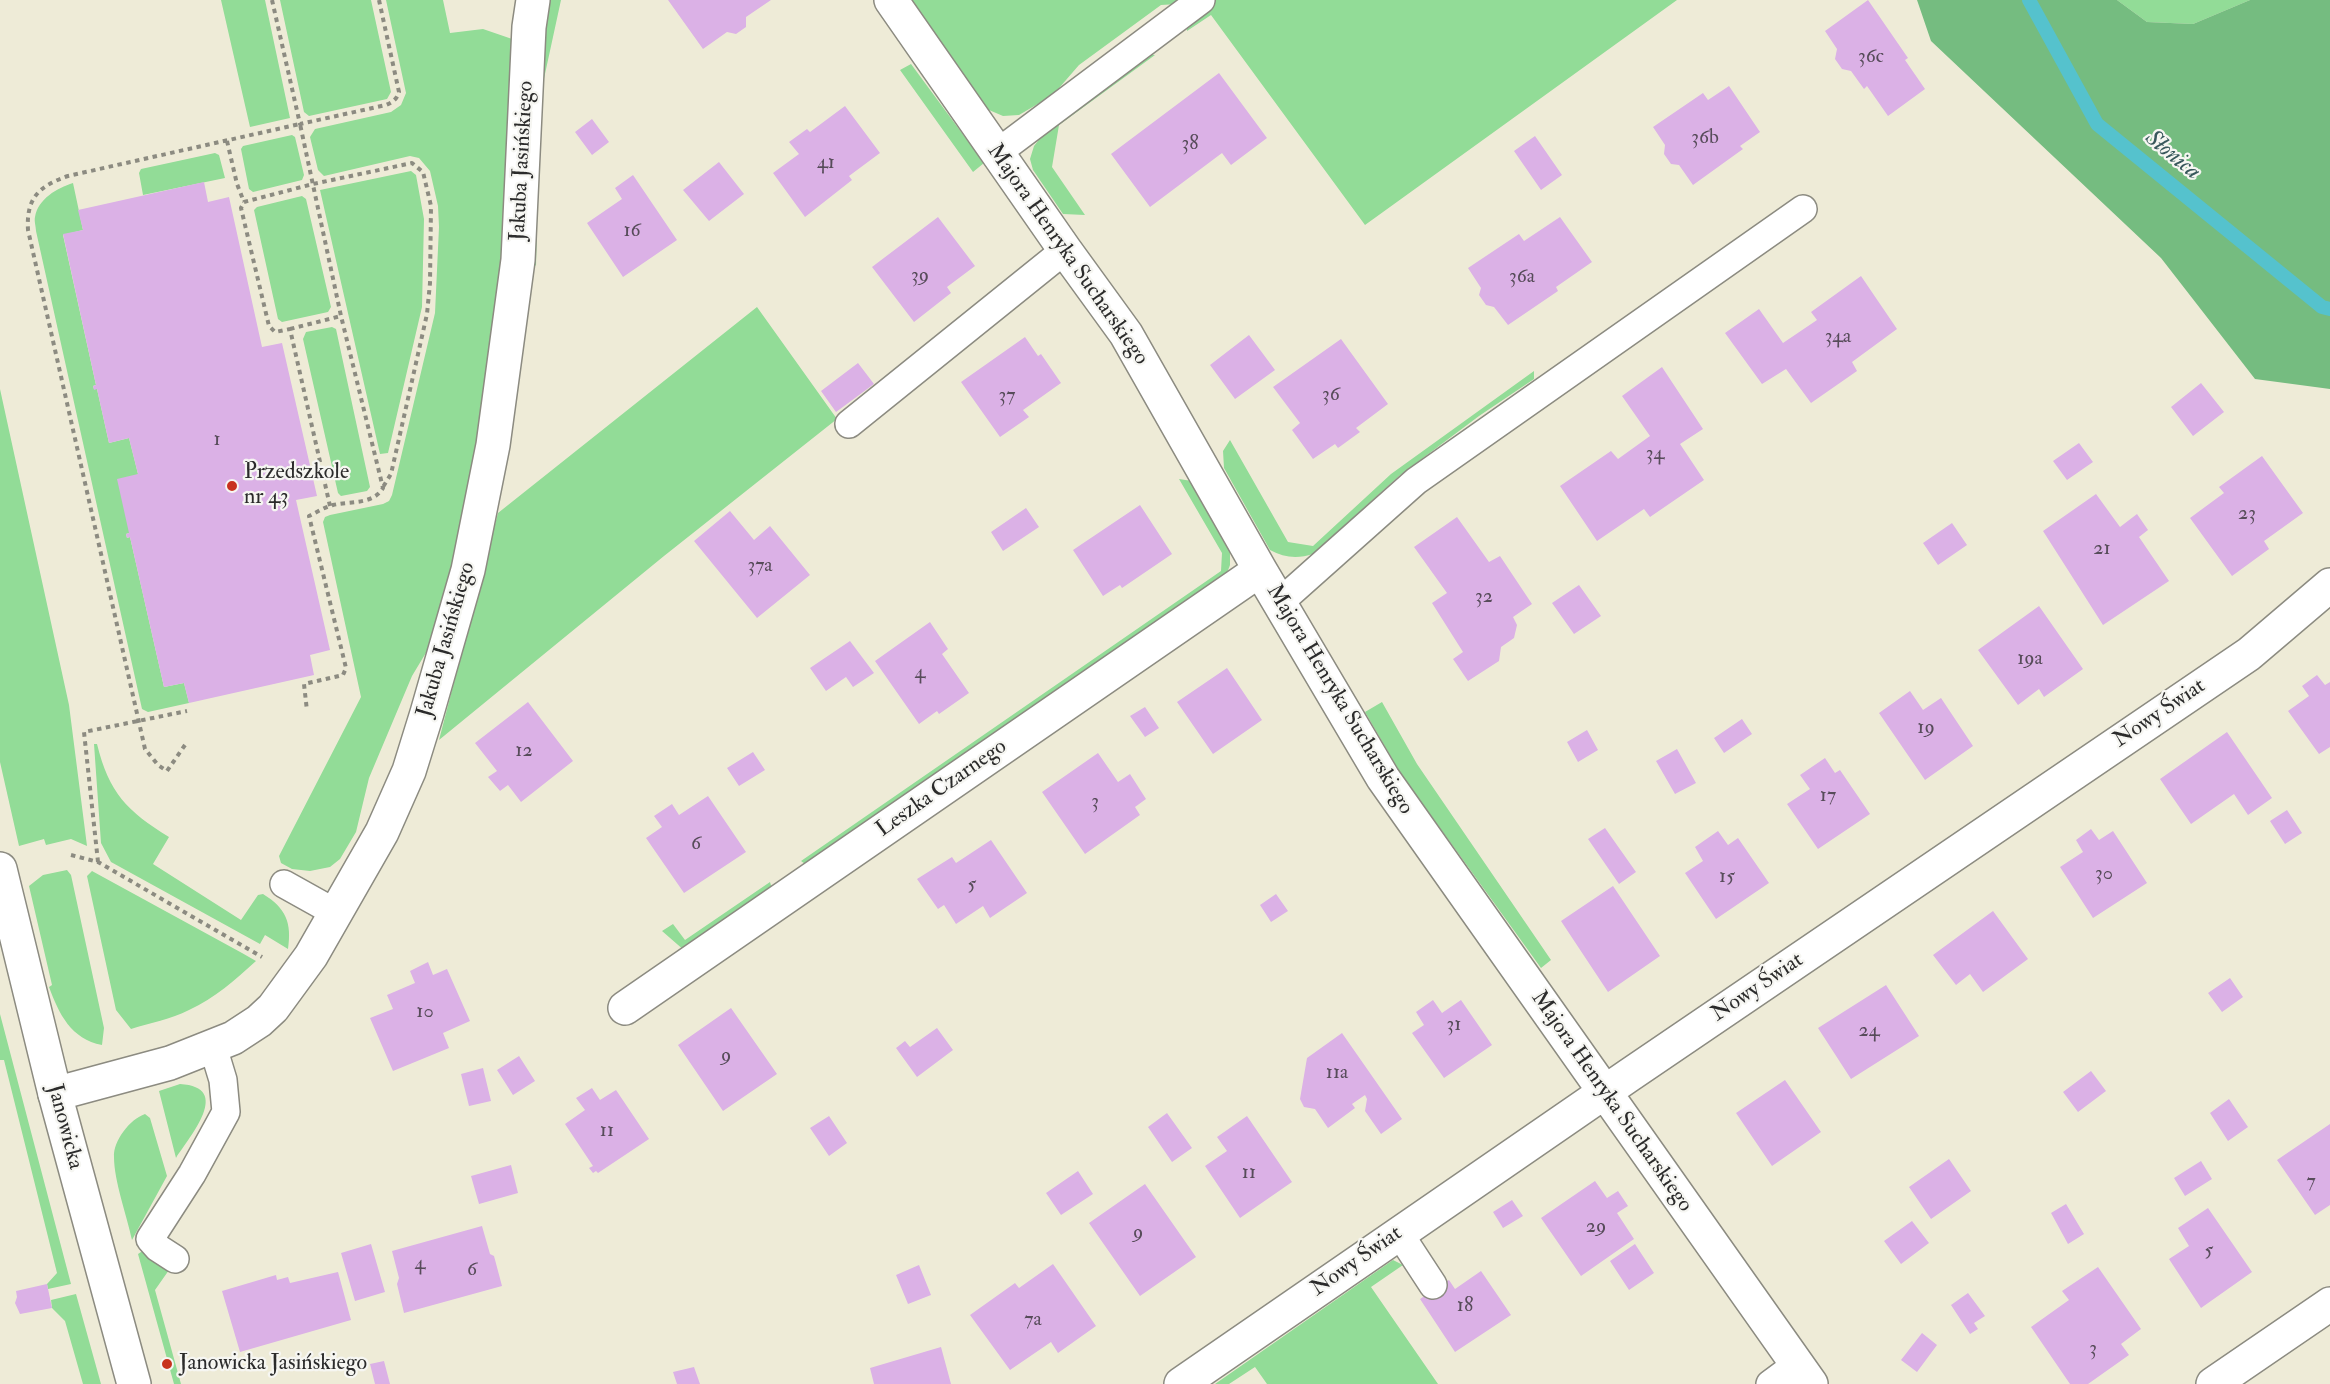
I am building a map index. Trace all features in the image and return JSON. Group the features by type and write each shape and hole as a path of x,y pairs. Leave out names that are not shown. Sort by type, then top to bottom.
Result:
{"street":[{"name":"Jakuba Jasińskiego","path":"55,1094 170,1063 213,1047 246,1030 273,1008 311,956 336,913 382,832 409,771 468,570 493,445 518,260 529,27 533,0"},
{"name":"Majora Henryka Sucharskiego","path":"891,0 1126,334 1279,603 1383,778 1804,1374"},
{"name":"Leszka Czarnego","path":"625,1008 1260,570"},
{"name":"Nowy Świat","path":"1181,1384 2249,654 2330,585"},
{"name":"Janowicka","path":"0,869 55,1094 134,1384"},
{"path":"2213,1384 2330,1304"}],"lane":[{"path":"997,153 1201,0"},
{"path":"1279,603 1416,481 1803,209"},
{"path":"849,424 1065,250"},
{"path":"284,884 336,913"},
{"path":"175,1259 158,1248 150,1239 192,1174 226,1112 223,1080 213,1047"},
{"path":"1399,1233 1433,1285"},
{"path":"1770,1384 1804,1374"}],"path":[{"path":"272,0 341,316 383,488"},
{"path":"185,745 167,771 158,765 145,749 137,723 27,214 31,201 53,181 386,105 397,97 399,92 379,0"},
{"path":"227,141 237,184 244,202 241,208 269,326 275,333 341,316"},
{"path":"244,202 313,184 412,164 418,167 426,179 431,206 432,228 427,314 391,474 380,493 371,499 330,506 309,516 346,668 344,675 337,678 304,684 307,711"},
{"path":"290,329 330,506"},
{"path":"98,862 84,732 187,711"},
{"path":"71,855 98,862 268,960"}],"green space":[{"path":"221,0 265,0 290,118 250,127"},
{"path":"280,0 371,0 391,92 387,99 309,116 304,112"},
{"path":"386,0 443,0 450,33 483,29 515,40 497,330 457,552 436,636 412,676 369,778 356,832 340,859 330,867 310,871 292,869 281,863 279,856 361,697 323,522 325,517 330,515 389,501 435,313 439,227 438,206 430,171 419,158 410,156 324,176 318,170 310,137 315,129 391,112 401,105 406,93"},
{"path":"544,0 561,0 540,97 536,266 529,258"},
{"path":"911,0 1184,0 1178,4 1161,5 1079,65 1053,95 1019,115 1003,116 989,110 976,94"},
{"path":"1214,0 1677,0 1365,225 1211,15 1187,31 1187,21"},
{"path":"1917,0 2117,0 2147,22 2193,24 2250,0 2330,0 2330,389 2255,379 2161,258 1931,41"},
{"path":"2117,0 2250,0 2193,24 2147,22"},
{"path":"1146,54 1155,55 1059,125 1052,167 1085,215 1063,214 1033,170 1030,159 1034,146 1048,128"},
{"path":"911,64 984,163 973,172 900,70"},
{"path":"292,135 295,137 304,175 302,180 253,192 249,189 241,149 243,146"},
{"path":"215,153 219,155 225,178 143,195 139,173 141,169"},
{"path":"411,171 416,175 424,219 422,307 388,453 380,454 320,190"},
{"path":"73,183 83,230 63,235 96,385 93,386 97,389 109,443 129,438 138,474 129,533 126,534 127,538 130,537 164,687 184,683 189,703 148,712 142,709 36,231 35,219 40,205 55,191"},
{"path":"302,196 306,199 331,307 328,312 282,322 278,319 254,210 257,207"},
{"path":"757,307 837,419 664,556 439,740 498,513"},
{"path":"332,327 336,329 370,487 367,491 341,496 338,493 303,339 306,332"},
{"path":"1534,371 1534,379 1479,416 1399,476 1313,554 1291,557 1270,550 1224,468 1223,451 1230,440 1288,542 1313,546 1391,474"},
{"path":"0,389 69,705 87,846 71,839 46,845 44,839 19,846 0,762"},
{"path":"1179,479 1192,481 1230,552 1230,565 1227,573 808,866 801,861 1221,571 1222,553"},
{"path":"1382,702 1417,764 1551,960 1541,968 1401,774 1365,712"},
{"path":"94,744 97,744 107,776 122,799 154,828 169,837 153,864 241,920 258,895 263,894 271,899 286,917 289,931 288,949 265,935 260,944 111,862 101,843"},
{"path":"67,870 71,875 104,1028 102,1045 91,1042 74,1031 62,1016 49,987 52,985 29,886 43,875"},
{"path":"92,871 256,961 224,988 198,1005 175,1016 131,1029 116,1010 87,876"},
{"path":"770,882 773,892 685,951 662,931 673,924 685,940"},
{"path":"0,1014 71,1284 48,1289 47,1284 57,1273 4,1060 0,1060"},
{"path":"180,1084 196,1087 204,1094 206,1103 197,1126 176,1158 159,1091"},
{"path":"145,1114 150,1118 167,1176 132,1240 116,1177 114,1151 119,1138 128,1126"},
{"path":"144,1250 169,1270 155,1290 181,1384 174,1384 138,1254"},
{"path":"1393,1260 1403,1265 1371,1287 1438,1384 1267,1384 1255,1367 1229,1384 1215,1384"},
{"path":"76,1294 101,1384 83,1384 65,1321 52,1308 51,1300"}],"building":[{"path":"668,0 771,0 746,17 746,27 736,34 727,32 703,49"},
{"path":"1868,0 1908,58 1905,60 1925,89 1888,116 1867,86 1864,89 1851,71 1842,69 1835,59 1837,49 1825,31"},
{"path":"1219,73 1267,138 1231,165 1222,153 1150,207 1111,154"},
{"path":"1729,86 1760,132 1740,146 1743,149 1693,185 1679,165 1671,164 1664,154 1665,145 1653,127 1703,93 1708,100"},
{"path":"845,106 880,153 849,176 852,180 805,217 773,173 799,154 789,142 807,129 810,132"},
{"path":"592,119 609,142 592,155 575,132"},
{"path":"1535,136 1562,175 1541,190 1514,151"},
{"path":"719,162 744,194 709,221 683,190"},
{"path":"633,175 677,240 623,277 587,223 622,199 615,188"},
{"path":"204,182 208,202 229,197 262,347 282,343 317,496 296,500 330,650 310,655 314,675 189,703 184,683 164,687 130,537 127,538 126,534 129,533 117,479 138,474 129,438 109,443 97,389 94,390 93,386 96,385 63,234 83,230 78,210"},
{"path":"938,217 975,266 947,287 951,293 914,322 872,267"},
{"path":"1560,217 1592,262 1556,287 1558,291 1508,325 1494,307 1486,305 1479,295 1481,288 1468,268 1519,234 1524,241"},
{"path":"1861,276 1897,329 1852,362 1857,371 1811,403 1786,369 1762,384 1725,333 1759,309 1783,343 1817,320 1811,312"},
{"path":"1249,335 1275,370 1235,399 1210,365"},
{"path":"1025,337 1038,356 1041,354 1061,383 1023,410 1029,417 1000,437 961,382"},
{"path":"1341,339 1388,404 1356,428 1360,432 1338,448 1335,444 1313,459 1292,430 1300,423 1273,387"},
{"path":"858,363 874,384 836,412 821,391"},
{"path":"1662,367 1703,429 1680,444 1704,480 1650,517 1644,509 1597,541 1560,486 1611,451 1618,459 1650,436 1622,396"},
{"path":"2201,383 2224,412 2193,436 2171,407"},
{"path":"2079,443 2093,462 2067,480 2053,461"},
{"path":"2262,456 2303,513 2264,541 2269,549 2232,576 2190,518 2224,493 2219,487"},
{"path":"2096,494 2120,527 2137,514 2148,530 2139,537 2169,581 2103,625 2043,531"},
{"path":"1140,505 1172,554 1122,588 1120,585 1103,596 1073,550"},
{"path":"1026,508 1039,527 1003,551 991,532"},
{"path":"730,511 754,540 770,526 810,575 757,618 694,541"},
{"path":"1457,517 1489,562 1500,556 1532,604 1513,617 1517,625 1514,638 1501,647 1499,661 1468,681 1453,659 1463,652 1432,603 1447,593 1414,547"},
{"path":"1952,523 1967,545 1938,565 1923,543"},
{"path":"1579,585 1601,616 1574,634 1552,603"},
{"path":"2039,606 2083,669 2044,697 2039,689 2018,705 1978,650"},
{"path":"930,622 948,649 942,654 969,693 939,714 937,711 919,724 875,661"},
{"path":"850,641 874,673 853,687 846,677 826,691 810,668"},
{"path":"1227,668 1262,720 1213,754 1177,702"},
{"path":"2317,675 2325,685 2330,682 2330,747 2319,754 2288,711 2309,696 2302,686"},
{"path":"1910,691 1923,710 1941,698 1973,746 1925,780 1879,713"},
{"path":"528,702 573,761 521,802 508,785 500,791 488,777 497,771 475,743"},
{"path":"1145,707 1159,728 1145,737 1130,716"},
{"path":"1742,719 1752,734 1724,753 1714,738"},
{"path":"1587,730 1598,750 1578,762 1567,742"},
{"path":"2227,732 2272,798 2248,815 2234,794 2191,824 2160,779"},
{"path":"1677,749 1696,783 1675,794 1656,761"},
{"path":"753,752 765,770 739,786 727,768"},
{"path":"1098,753 1118,782 1130,774 1146,799 1135,807 1140,815 1085,854 1042,792"},
{"path":"1825,758 1835,773 1840,770 1870,814 1818,849 1787,804 1810,789 1800,775"},
{"path":"708,796 746,852 684,893 646,838 662,827 654,816 672,804 679,815"},
{"path":"2287,810 2302,833 2285,844 2270,821"},
{"path":"1605,828 1636,872 1619,884 1588,839"},
{"path":"2091,829 2099,840 2113,831 2147,883 2093,918 2060,867 2083,852 2076,840"},
{"path":"1718,831 1728,845 1738,838 1769,883 1716,919 1685,873 1703,861 1695,847"},
{"path":"991,840 1027,893 990,918 983,906 956,924 944,905 938,909 917,879 952,857 956,863"},
{"path":"1613,886 1660,956 1608,992 1561,921"},
{"path":"1276,894 1288,911 1271,922 1260,905"},
{"path":"1993,911 2028,959 1983,992 1970,974 1956,985 1933,955"},
{"path":"428,962 433,975 447,969 470,1021 443,1033 449,1048 393,1071 370,1018 393,1009 387,995 415,983 410,971"},
{"path":"2230,978 2243,997 2222,1012 2208,993"},
{"path":"1886,985 1919,1036 1851,1079 1818,1028"},
{"path":"1433,1000 1442,1013 1461,1000 1492,1045 1444,1078 1412,1033 1424,1025 1416,1012"},
{"path":"731,1008 777,1074 723,1111 678,1045"},
{"path":"937,1028 953,1050 917,1077 896,1048 905,1041 910,1047"},
{"path":"1342,1033 1402,1119 1381,1134 1365,1111 1367,1099 1365,1095 1352,1104 1355,1108 1328,1128 1315,1109 1304,1107 1300,1099 1307,1058"},
{"path":"519,1056 535,1081 513,1095 497,1070"},
{"path":"483,1068 491,1101 469,1106 461,1074"},
{"path":"2091,1071 2106,1091 2078,1112 2063,1092"},
{"path":"1785,1080 1821,1132 1772,1166 1736,1113"},
{"path":"592,1088 600,1100 616,1090 649,1139 598,1173 596,1171 593,1173 589,1168 593,1166 565,1124 585,1110 576,1098"},
{"path":"2229,1099 2248,1127 2228,1141 2210,1113"},
{"path":"1167,1113 1192,1148 1172,1162 1148,1127"},
{"path":"829,1116 847,1143 829,1156 810,1128"},
{"path":"1247,1116 1292,1182 1240,1218 1205,1166 1227,1151 1217,1137"},
{"path":"2330,1124 2330,1205 2315,1215 2277,1160"},
{"path":"1949,1159 1971,1191 1931,1219 1909,1187"},
{"path":"2201,1161 2212,1179 2185,1196 2174,1178"},
{"path":"511,1165 518,1193 479,1204 471,1176"},
{"path":"1078,1171 1093,1194 1061,1215 1046,1193"},
{"path":"1595,1181 1607,1198 1618,1191 1628,1206 1617,1213 1634,1239 1581,1276 1541,1218"},
{"path":"1145,1184 1196,1257 1140,1296 1089,1223"},
{"path":"1512,1200 1523,1216 1503,1228 1493,1212"},
{"path":"2066,1204 2084,1234 2068,1244 2051,1213"},
{"path":"2208,1208 2252,1272 2201,1308 2169,1259 2189,1246 2178,1228"},
{"path":"1912,1221 1929,1243 1901,1264 1884,1241"},
{"path":"482,1226 490,1254 494,1256 502,1286 404,1313 392,1251"},
{"path":"371,1244 385,1292 355,1301 341,1253"},
{"path":"1635,1244 1654,1273 1629,1290 1610,1261"},
{"path":"1053,1264 1096,1326 1058,1353 1051,1342 1010,1370 970,1315 1015,1283 1019,1288"},
{"path":"919,1265 931,1295 908,1304 896,1275"},
{"path":"2098,1267 2141,1329 2121,1344 2129,1355 2088,1384 2070,1384 2031,1327 2069,1300 2062,1291"},
{"path":"1481,1271 1511,1315 1455,1352 1420,1299 1449,1280 1455,1289"},
{"path":"338,1272 351,1320 240,1352 222,1291 276,1275 277,1280 288,1277 290,1283"},
{"path":"47,1284 52,1308 20,1314 15,1303 16,1291"},
{"path":"1968,1293 1985,1316 1974,1323 1978,1329 1970,1334 1951,1305"},
{"path":"1922,1333 1937,1345 1917,1372 1901,1360"},
{"path":"941,1347 951,1384 874,1384 870,1368"},
{"path":"384,1361 390,1384 375,1384 370,1364"},
{"path":"694,1367 700,1384 677,1384 673,1372"}],"waterway":[{"name":"Słonica","path":"2029,0 2097,124 2322,307 2330,309"}],"place":[{"name":"Przedszkole nr 43","path":"232,486"},
{"name":"Janowicka Jasińskiego","path":"167,1364"}]}
